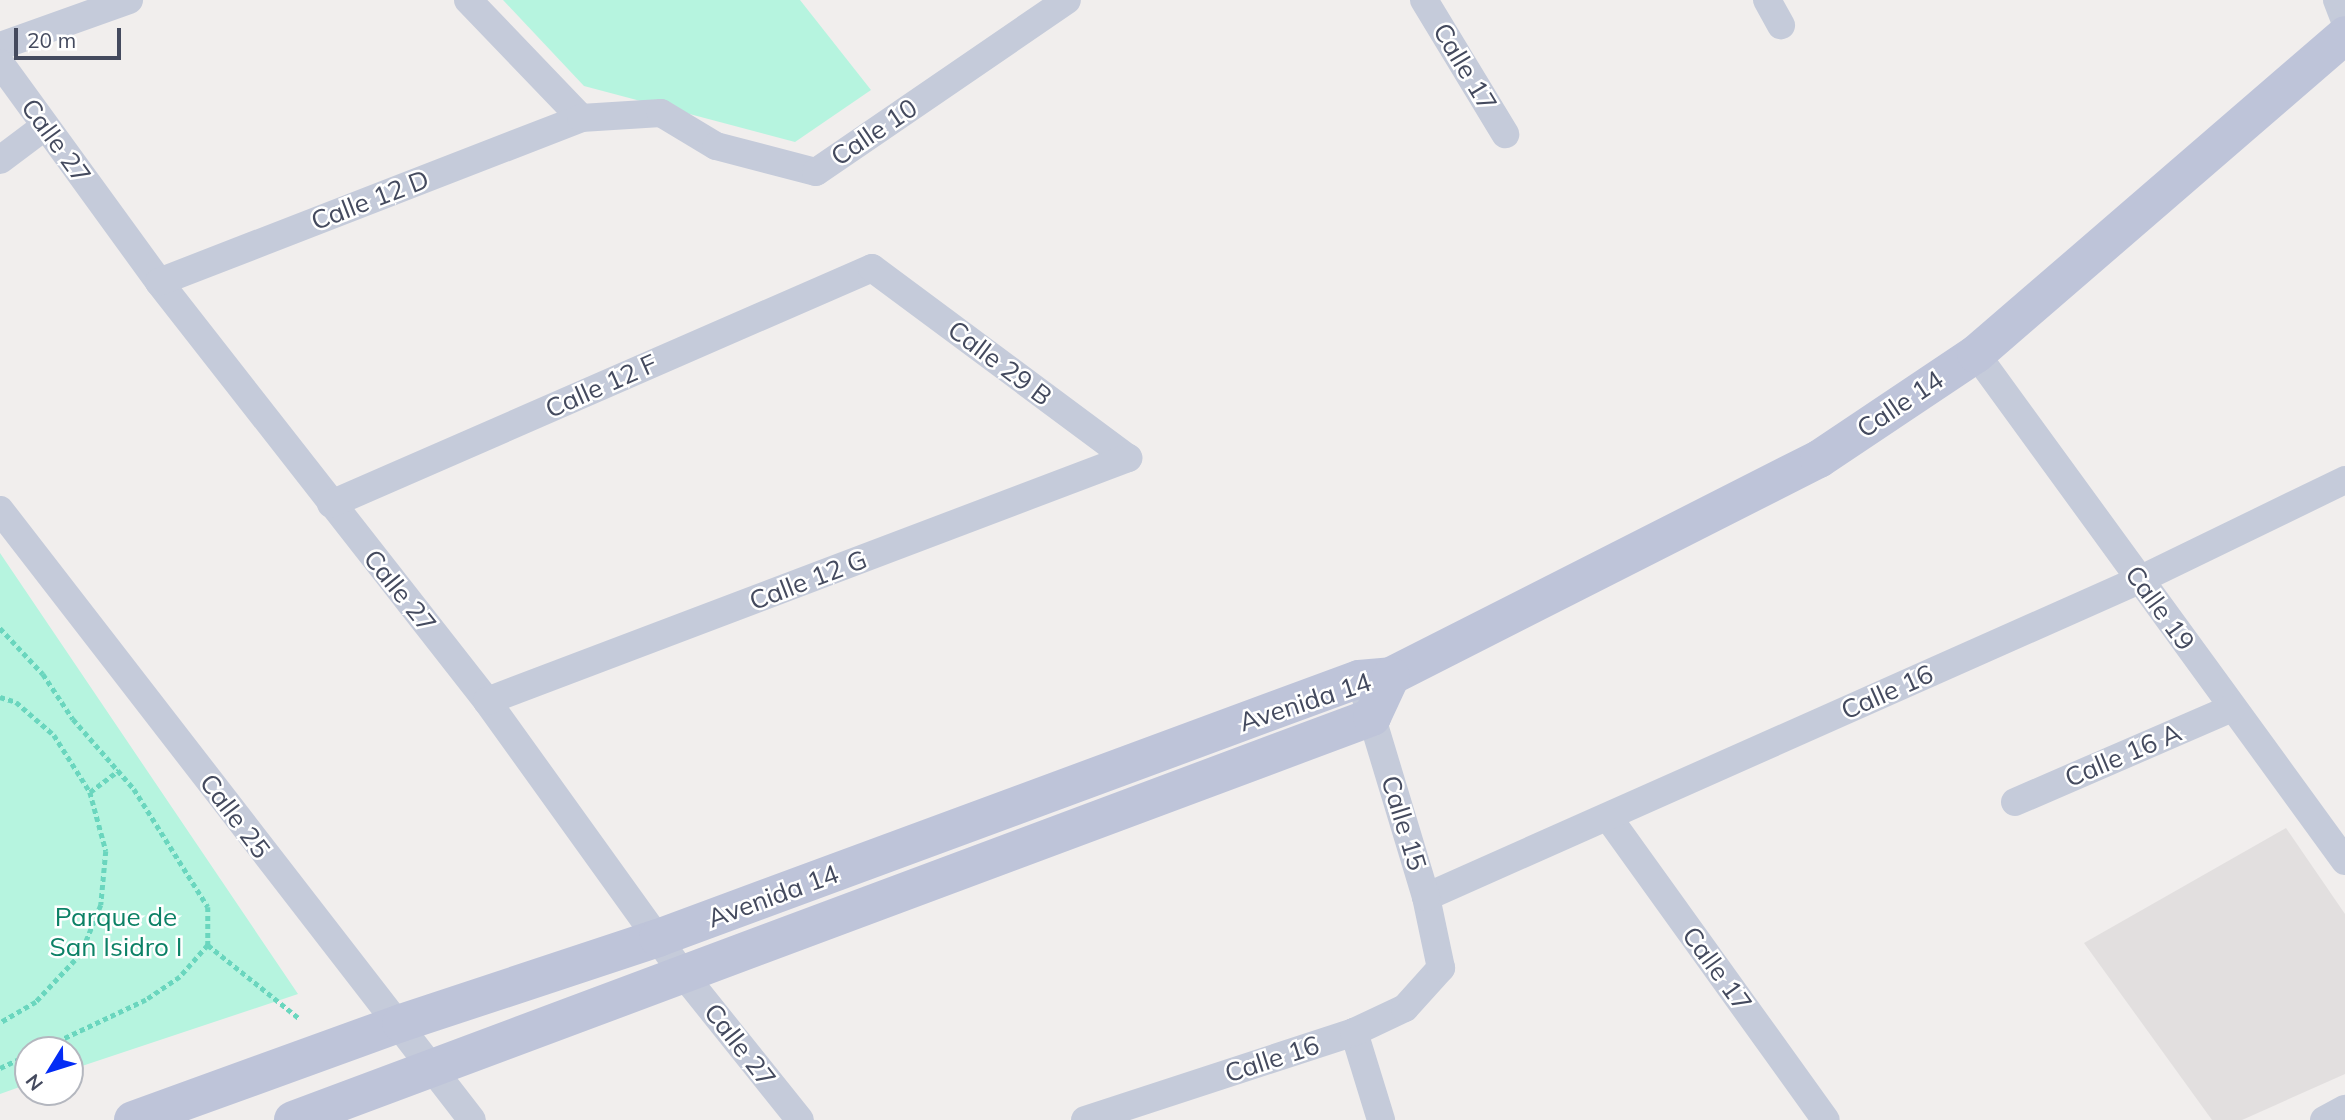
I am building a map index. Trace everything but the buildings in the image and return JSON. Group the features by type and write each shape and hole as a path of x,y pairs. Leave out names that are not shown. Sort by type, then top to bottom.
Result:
{"street":[{"path":"0,46 129,0"},
{"path":"468,0 581,118"},
{"name":"Calle 10","path":"581,118 661,113 716,146 816,172 1067,0"},
{"name":"Calle 17","path":"1424,0 1505,134"},
{"path":"1767,0 1781,25"},
{"path":"2337,0 2345,21"},
{"name":"Calle 14","path":"1375,678 1819,459 1976,354 2345,35"},
{"name":"Calle 27","path":"0,63 159,282 488,701 683,974 800,1120"},
{"name":"Calle 12 D","path":"159,282 581,118"},
{"path":"0,160 44,127"},
{"name":"Calle 29 B","path":"873,268 1128,458"},
{"name":"Calle 12 F","path":"331,504 873,268"},
{"name":"Calle 19","path":"1976,354 2345,861"},
{"name":"Calle 12 G","path":"488,701 1128,458"},
{"name":"Calle 16","path":"1426,897 2139,580 2345,480"},
{"name":"Calle 25","path":"0,510 346,962 401,1023 433,1071 472,1120"},
{"name":"Avenida 14","path":"133,1120 401,1023 658,938 1375,678 1372,717 683,974 433,1071 293,1120"},
{"name":"Calle 16 A","path":"2015,802 2232,708"},
{"name":"Calle 15","path":"1372,717 1426,897 1441,968"},
{"name":"Calle 17","path":"1608,817 1826,1120"},
{"name":"Calle 16","path":"1085,1120 1354,1032 1405,1008 1441,968"},
{"path":"1354,1032 1381,1120"},
{"path":"2324,1120 2345,1109"}],"path":[{"path":"0,628 43,674 73,719 119,770 208,907 208,945 180,977 146,1000 70,1036"},
{"path":"0,697 16,702 54,735 90,792 106,851 102,905 81,954 36,1002 0,1023"},
{"path":"90,792 119,770"},
{"path":"208,945 335,1048"}],"shaded area":[{"path":"2286,828 2345,914 2345,1074 2242,1120 2212,1120 2084,943"}],"green space":[{"path":"503,0 800,0 871,90 795,142 584,86"},
{"name":"Parque de San Isidro I","path":"0,553 298,994 84,1065 84,1036 14,1036 14,1089 0,1094"}]}
